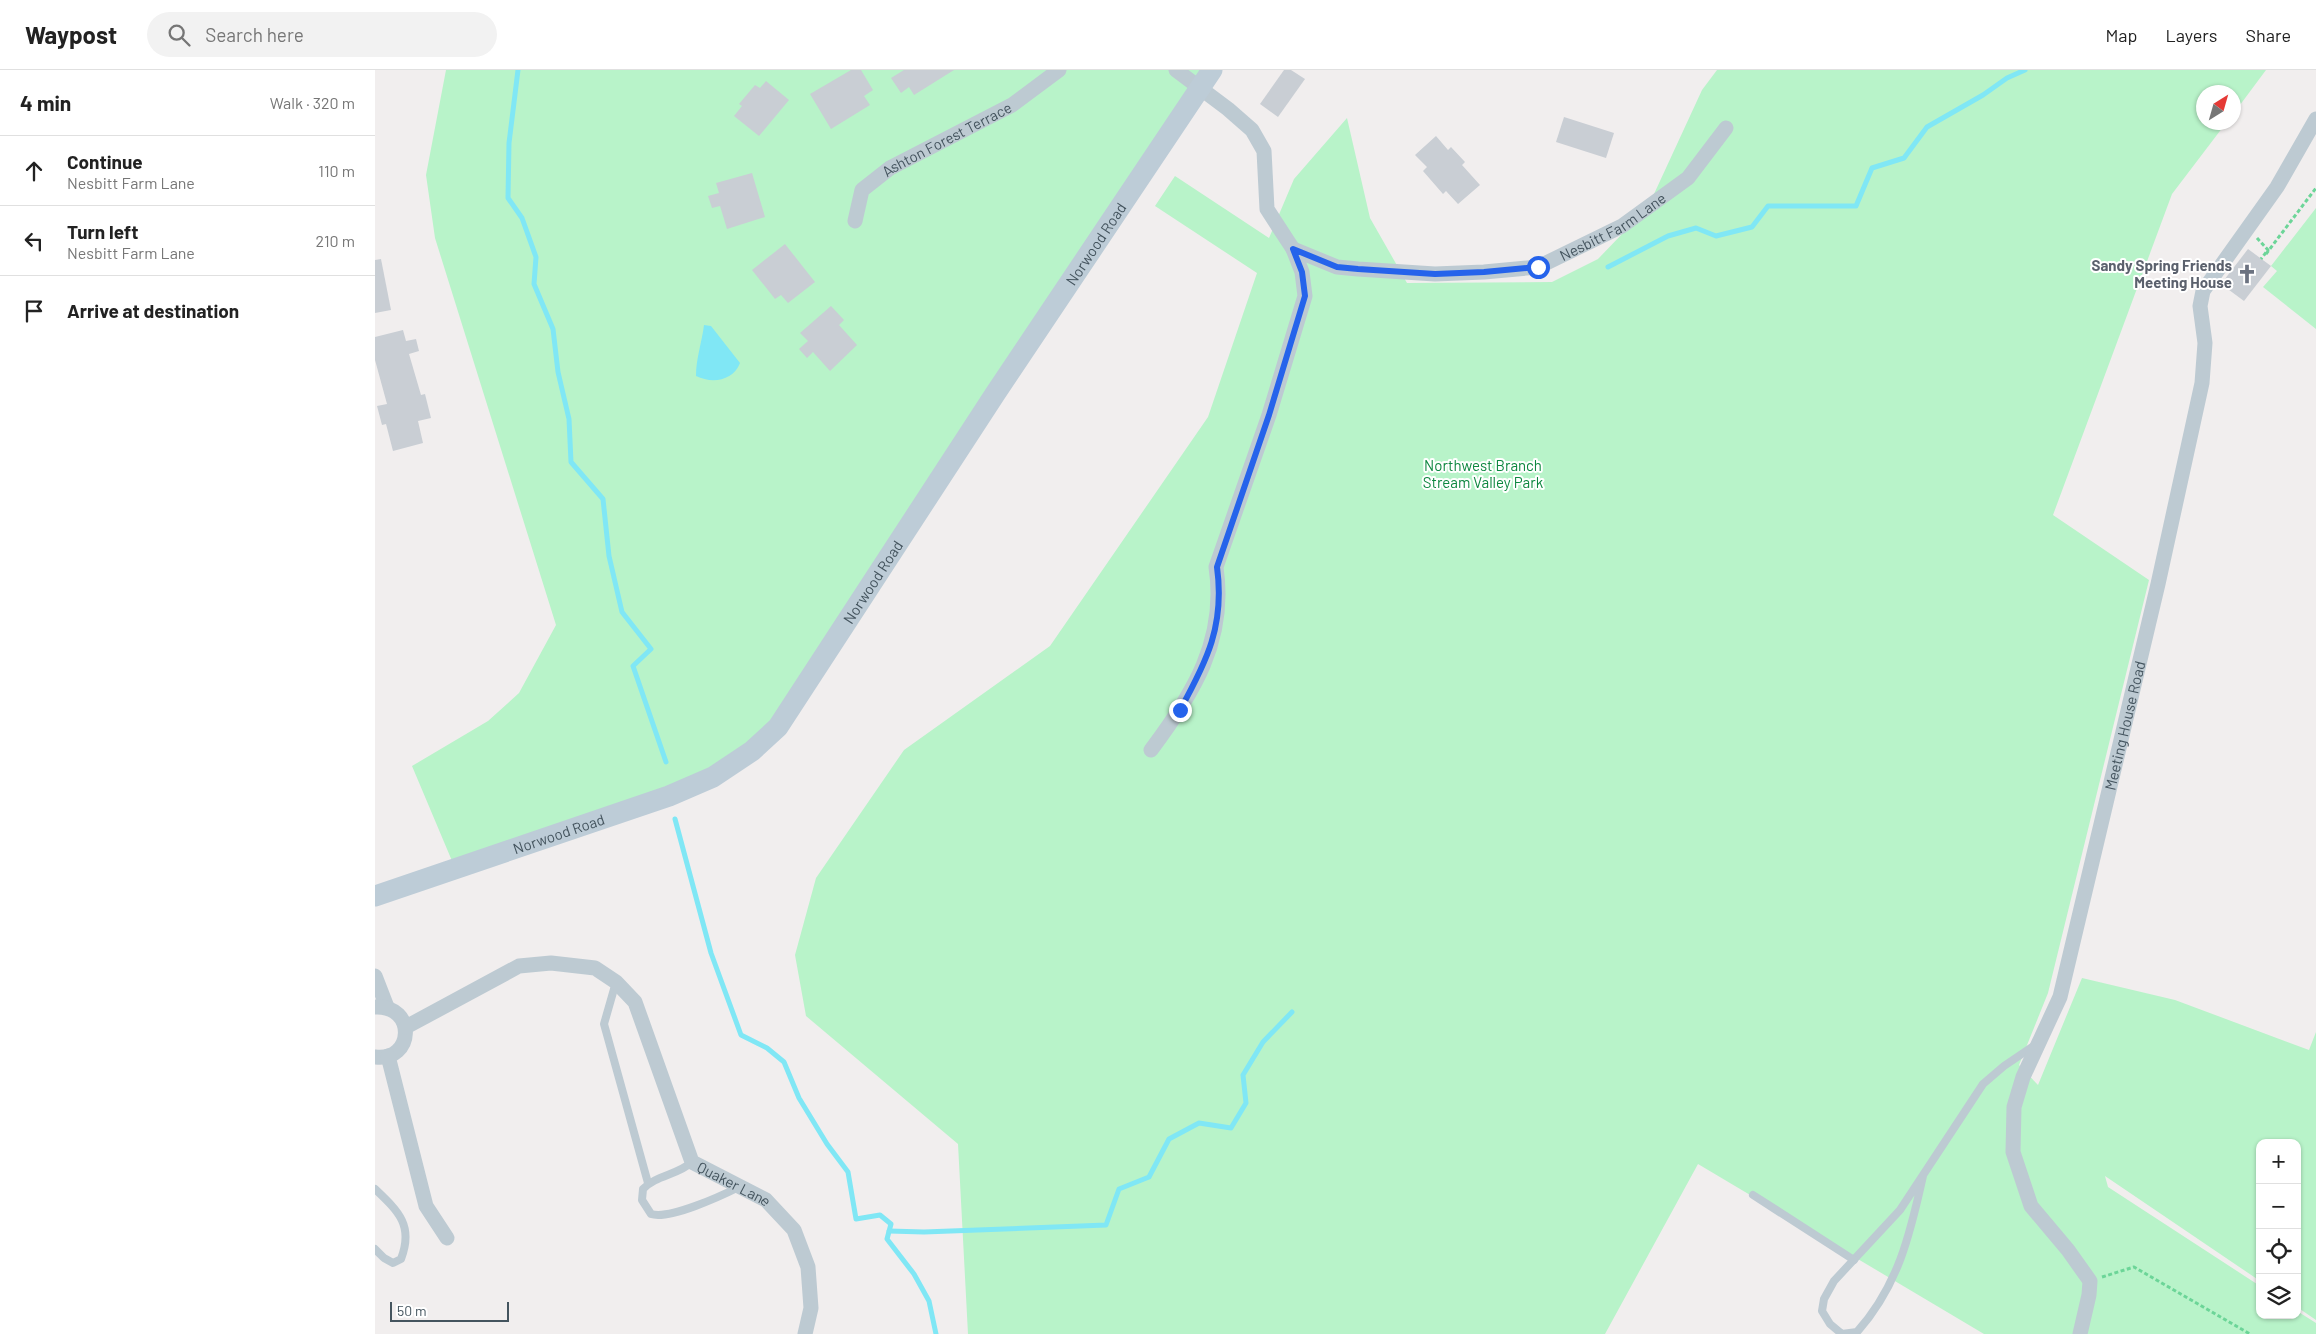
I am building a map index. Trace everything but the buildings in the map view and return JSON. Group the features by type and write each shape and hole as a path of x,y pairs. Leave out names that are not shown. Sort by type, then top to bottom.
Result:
{"street":[{"name":"Ashton Forest Terrace","path":"855,221 862,190 890,168 1012,105 1059,70"},
{"path":"1151,750 1180,710 1205,663 1213,639 1220,591 1217,567 1269,415 1305,296 1302,272 1293,249 1267,209 1264,151 1252,130 1201,88 1175,70"},
{"name":"Norwood Road","path":"375,896 669,796 713,777 752,751 778,727 995,394 1212,70"},
{"name":"Meeting House Road","path":"2090,1280 2069,1250 2031,1206 2013,1152 2014,1107 2023,1077 2060,997 2158,584 2202,383 2205,343 2200,306 2203,292 2277,187 2316,119"},
{"name":"Nesbitt Farm Lane","path":"1293,249 1337,267 1435,274 1491,272 1538,267 1622,226 1688,178 1726,128"},
{"name":"Quaker Lane","path":"406,1027 519,966 551,964 595,968 616,982 635,1002 692,1162 766,1200 794,1230 808,1267 811,1308 805,1334"},
{"path":"375,976 381,1007 398,1013 406,1027 403,1044 397,1051 381,1056 426,1206 447,1238"},
{"path":"2080,1334 2089,1295 2090,1280"}],"lane":[{"path":"616,982 604,1024 648,1184"},
{"path":"1923,1176 1910,1234 1895,1275 1873,1314 1857,1332 1843,1334 1830,1324 1822,1311 1824,1299 1834,1281 1900,1210 1983,1084 2004,1066 2038,1043"},
{"path":"692,1162 685,1169 648,1184 643,1189 642,1200 646,1210 656,1216 664,1216 716,1198 739,1187"},
{"path":"375,1189 398,1211 405,1224 406,1245 401,1259 393,1263 383,1258 375,1248"},
{"path":"1753,1195 1853,1260"}],"path":[{"path":"2261,259 2316,188"},
{"path":"2247,229 2265,244 2267,250 2265,254"},
{"path":"2090,1280 2134,1267 2249,1334"}],"green space":[{"path":"446,70 1212,70 778,727 713,777 455,868 412,766 488,721 519,693 556,625 435,238 426,175"},
{"name":"Northwest Branch Stream Valley Park","path":"1717,70 2266,70 2241,104 2241,85 2196,85 2196,130 2221,130 2172,194 2053,515 2149,580 2048,993 2019,1065 2038,1085 2082,978 2175,1000 2309,1050 2316,1032 2316,1320 2301,1310 2301,1139 2256,1139 2256,1278 2105,1176 2108,1187 2256,1283 2256,1319 2301,1319 2301,1314 2316,1323 2316,1334 1984,1334 1698,1164 1605,1334 968,1334 958,1144 806,1016 795,955 816,878 904,750 1050,646 1208,417 1257,273 1155,206 1175,176 1269,238 1294,179 1347,118 1370,218 1407,283 1552,282 1598,259 1648,207 1702,90"},
{"path":"2316,208 2316,329 2263,287 2277,271 2271,266"}],"water":[{"path":"704,325 711,326 740,363 737,369 727,377 709,380 696,376"}],"waterway":[{"path":"518,70 509,143 508,198 522,218 536,257 534,284 553,329 558,372 569,419 571,462 603,499 609,556 622,612 651,649 633,666 666,762"},
{"path":"1608,267 1668,236 1696,228 1716,236 1752,227 1768,206 1856,206 1872,168 1904,158 1927,127 1983,95 2007,78 2025,70"},
{"path":"675,819 711,953 741,1035 767,1048 784,1062 799,1098 827,1144 848,1172 856,1219 880,1215 891,1224 887,1239 914,1274 929,1301 936,1334"},
{"path":"889,1231 924,1232 1106,1225 1119,1189 1149,1177 1169,1139 1199,1123 1231,1128 1246,1103 1243,1075 1263,1042 1292,1012"}],"place":[{"name":"Sandy Spring Friends Meeting House","path":"2247,274"}],"route":[{"path":"1180,710 1205,663 1213,639 1220,591 1217,567 1269,415 1305,296 1302,272 1293,249 1337,267 1358,269 1411,270 1435,274 1538,267"}]}
